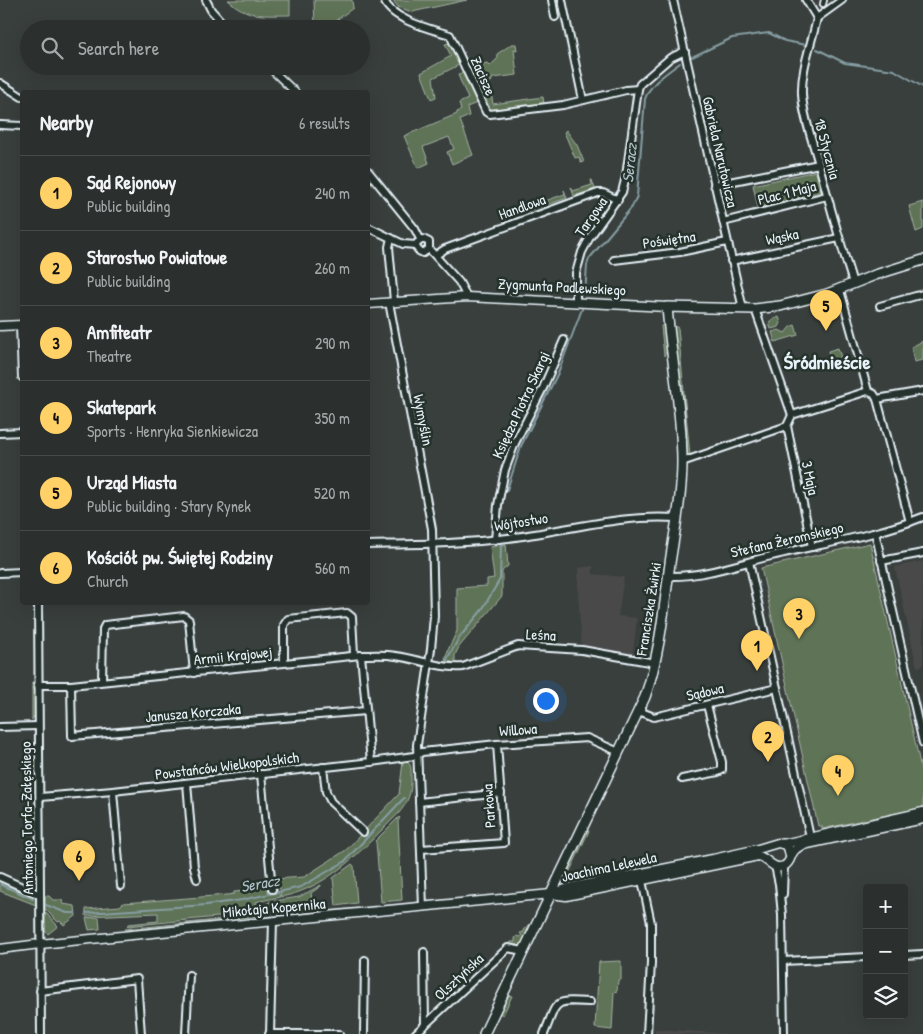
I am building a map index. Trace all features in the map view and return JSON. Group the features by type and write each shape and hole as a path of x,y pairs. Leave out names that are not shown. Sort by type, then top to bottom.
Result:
{"main road":[{"name":"Zygmunta Padlewskiego","path":"667,307 760,309 792,303 840,290 875,275 923,260"},
{"name":"Franciszka Żwirki","path":"484,1034 646,697 655,663 677,518 682,462 680,425 667,307"}],"street":[{"path":"206,0 220,20"},
{"name":"Zacisze","path":"384,0 391,11 407,20 450,35 486,112 548,108 626,90 638,89"},
{"path":"552,0 555,17"},
{"path":"562,0 583,100"},
{"name":"Gabriela Narutowicza","path":"673,0 743,309"},
{"path":"806,0 817,18 842,0"},
{"name":"18 Stycznia","path":"817,18 802,76 805,116 839,238 854,283"},
{"path":"638,89 645,79 670,58 685,51"},
{"path":"277,75 293,90"},
{"path":"0,83 20,95"},
{"name":"Targowa","path":"576,302 576,273 582,252 590,237 622,192 638,89"},
{"path":"0,125 20,126"},
{"name":"Plac 1 Maja","path":"714,185 819,164"},
{"path":"370,173 415,229 418,242 417,250 426,252 429,249"},
{"name":"Handlowa","path":"436,255 445,249 598,193 603,193 618,200"},
{"name":"Plac 1 Maja","path":"723,222 827,196"},
{"path":"370,228 403,244 425,239 429,242 429,249 464,289 467,296"},
{"name":"Wymyślin","path":"391,238 389,247 392,302 433,543 434,616 417,754 423,907"},
{"name":"Wąska","path":"731,261 839,238"},
{"name":"Poświętna","path":"614,260 680,252 728,242"},
{"path":"840,290 868,391"},
{"path":"880,306 923,294"},
{"name":"Zygmunta Padlewskiego","path":"370,304 467,296 667,307"},
{"path":"682,462 787,426 792,416 760,309"},
{"path":"0,326 20,325"},
{"name":"Księdza Piotra Skargi","path":"495,540 498,506 505,470 515,443 543,388 564,340"},
{"path":"792,416 868,391 874,394 877,398 910,522"},
{"path":"877,398 923,391"},
{"name":"3 Maja","path":"787,426 812,546"},
{"path":"0,433 20,432"},
{"name":"Stefana Żeromskiego","path":"669,576 682,576 749,562 875,532 923,517"},
{"name":"Wójtostwo","path":"370,545 495,540 600,522 638,518 677,518"},
{"path":"875,532 923,743"},
{"path":"881,561 923,553"},
{"path":"749,562 808,838"},
{"path":"0,574 20,572"},
{"name":"Antoniego Torfa-Załęskiego","path":"38,605 41,1034"},
{"path":"284,663 284,625 288,619 347,613 352,618 366,711 371,762"},
{"path":"102,681 103,629 105,625 184,616 189,620 194,672"},
{"name":"Leśna","path":"429,664 455,668 463,667 518,646 582,650 655,663"},
{"name":"Armii Krajowej","path":"38,685 71,685 357,655 394,655 429,664"},
{"name":"Janusza Korczaka","path":"71,685 72,736 366,711"},
{"name":"Sądowa","path":"639,711 654,717 777,688"},
{"path":"682,779 722,770 722,762 707,704"},
{"path":"0,727 38,726"},
{"name":"Willowa","path":"417,754 496,744 587,738 619,752"},
{"name":"Parkowa","path":"421,849 504,843 496,744"},
{"name":"Powstańców Wielkopolskich","path":"40,798 113,792 371,762 417,754"},
{"path":"323,767 326,792 331,802 363,832"},
{"path":"261,774 272,889"},
{"path":"187,783 194,867 197,879"},
{"path":"113,792 120,886"},
{"path":"418,802 501,793"},
{"path":"784,1034 782,915 775,866 768,860 767,852 771,846 778,843 783,844 923,812"},
{"path":"782,915 784,866 788,862 793,850 803,845 923,819"},
{"path":"783,844 788,848 790,856"},
{"name":"Joachima Lelewela","path":"551,894 566,896 771,846"},
{"name":"Joachima Lelewela","path":"641,877 756,856 762,856 768,860"},
{"path":"775,866 784,866"},
{"path":"0,877 40,895"},
{"path":"641,877 652,923 652,963 647,1034"},
{"name":"Mikołaja Kopernika","path":"0,949 551,894"},
{"path":"273,921 270,1034 338,1034"},
{"name":"Olsztyńska","path":"415,1034 508,948 523,951"},
{"path":"424,952 424,1025"},
{"path":"908,955 923,954"},
{"path":"783,961 863,957"},
{"path":"364,1034 365,960"},
{"path":"186,1034 190,975"},
{"path":"40,991 137,979 141,1034"},
{"path":"544,1034 557,1004 563,1001 590,1002"}],"shaded area":[{"path":"923,561 923,666 917,667 895,567"},
{"path":"593,566 593,574 624,577 618,616 637,618 632,659 582,650 578,568"},
{"path":"655,1029 731,1034 655,1034"}],"green space":[{"path":"228,0 290,0 290,15 250,13 235,6"},
{"path":"314,0 352,0 353,8 336,20 315,20"},
{"path":"393,0 467,0 412,12 398,7"},
{"path":"450,43 459,65 433,78 436,97 431,99 421,73 451,56 445,44"},
{"path":"512,44 516,44 517,50 514,49 517,75 493,78 491,82 479,82 473,67 487,63 490,66 498,58 497,54"},
{"path":"463,73 477,103 467,107 469,116 460,120 473,155 452,164 447,152 454,149 449,137 423,147 429,163 418,168 404,136 457,114 461,110 459,103 468,99 458,75"},
{"path":"490,87 493,104 543,97 544,104 491,110 480,88"},
{"path":"566,130 577,145 584,162 581,163 579,157 575,158 564,132"},
{"path":"816,171 821,192 758,208 753,185"},
{"path":"591,180 595,189 574,196 571,187 573,191 592,185"},
{"path":"564,190 567,198 523,213 520,205 522,209 565,194"},
{"path":"923,202 923,229 916,232 909,206"},
{"path":"779,317 781,323 779,327 771,329 769,323 771,320"},
{"path":"664,325 667,351 664,356 661,326"},
{"path":"673,325 678,328 690,456 686,452"},
{"path":"795,325 798,335 775,342 772,332 779,330 785,333 790,327"},
{"path":"923,341 923,360 914,362 911,347"},
{"path":"838,348 843,364 841,369 832,368 828,351"},
{"path":"870,543 923,777 923,807 822,829 822,826 818,826 761,568"},
{"path":"506,544 508,566 502,571 502,596 459,647 455,655 455,663 445,660 457,631 457,588 487,586 487,579 494,578 490,547"},
{"path":"32,682 36,682 36,713 32,720"},
{"path":"403,762 408,762 411,767 411,788 407,801 398,814 359,853 331,875 315,885 281,897 280,889 275,879 304,877 346,850 399,794"},
{"path":"399,817 402,900 381,902 375,841"},
{"path":"587,830 589,831 570,871 568,871"},
{"path":"352,864 354,866 357,903 336,906 333,878"},
{"path":"0,878 36,895 36,905 0,891"},
{"path":"265,883 267,889 275,888 275,884 280,897 256,902 258,913 127,926 128,924 158,921 158,913 86,916 86,909 120,906 123,903 234,894 234,892 251,888 251,885"},
{"path":"321,885 311,893 313,908 265,913 265,907 269,902 299,897"},
{"path":"45,896 49,896 53,900 62,900 63,904 75,906 76,916 64,925 60,921 58,922 45,909"},
{"path":"45,912 58,926 48,934 45,931"},
{"path":"259,916 126,930 125,929"},
{"path":"99,917 100,929 89,930 86,918"},
{"path":"533,921 521,946 508,945 511,942 515,942 517,936 522,936 520,933 524,932"},
{"path":"621,961 621,980 618,980 617,991 614,992 612,1030 595,1028 599,962"},
{"path":"508,995 512,996 503,1015 499,1013"}],"waterway":[{"name":"Seracz","path":"692,57 732,38 769,33 785,41 806,45"},
{"name":"Seracz","path":"817,49 845,63 894,70 923,87"},
{"name":"Seracz","path":"585,294 589,259 632,207 637,196 647,93 655,83 680,63"},
{"name":"Seracz","path":"507,490 521,446 558,373 582,309"},
{"name":"Seracz","path":"446,661 459,638 482,610 500,579 501,545"},
{"name":"Seracz","path":"86,913 206,905 242,900 301,887 344,862 404,798"},
{"name":"Seracz","path":"0,884 33,899"},
{"name":"Seracz","path":"46,905 67,913 75,913"}],"place":[{"name":"Urząd Miasta","path":"826,331"},
{"name":"Amfiteatr","path":"799,639"},
{"name":"Sąd Rejonowy","path":"757,671"},
{"name":"Starostwo Powiatowe","path":"768,762"},
{"name":"Skatepark","path":"838,796"},
{"name":"Kościół pw. Świętej Rodziny","path":"79,881"}],"district":[{"name":"Śródmieście","path":"827,362"}]}
